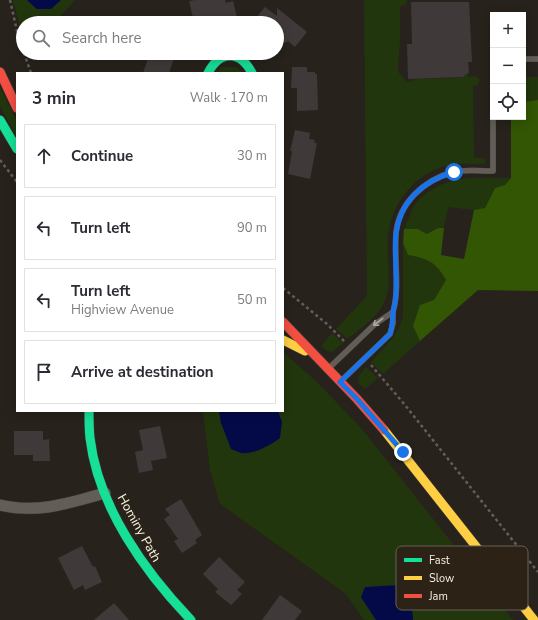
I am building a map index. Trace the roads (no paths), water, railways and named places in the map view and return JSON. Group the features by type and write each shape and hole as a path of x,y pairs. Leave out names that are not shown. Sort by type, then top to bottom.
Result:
{"street":[{"path":"209,72 214,62 218,60"},
{"path":"243,60 251,72"},
{"path":"0,72 16,106"},
{"path":"0,120 16,147"},
{"path":"284,323 357,399 398,447 476,546"},
{"path":"284,341 314,356"},
{"name":"Hominy Path","path":"89,412 90,440 95,462 117,519 131,545 148,571 163,590 191,620"},
{"path":"0,505 25,509 49,508 106,493"},
{"path":"526,610 534,620"}],"lane":[{"path":"526,59 538,59"},
{"path":"340,382 390,334 393,323 393,312 396,296 396,233 402,212 408,203 421,188 442,176 454,172 493,171 493,84"},
{"path":"327,369 375,324 393,312"}]}
